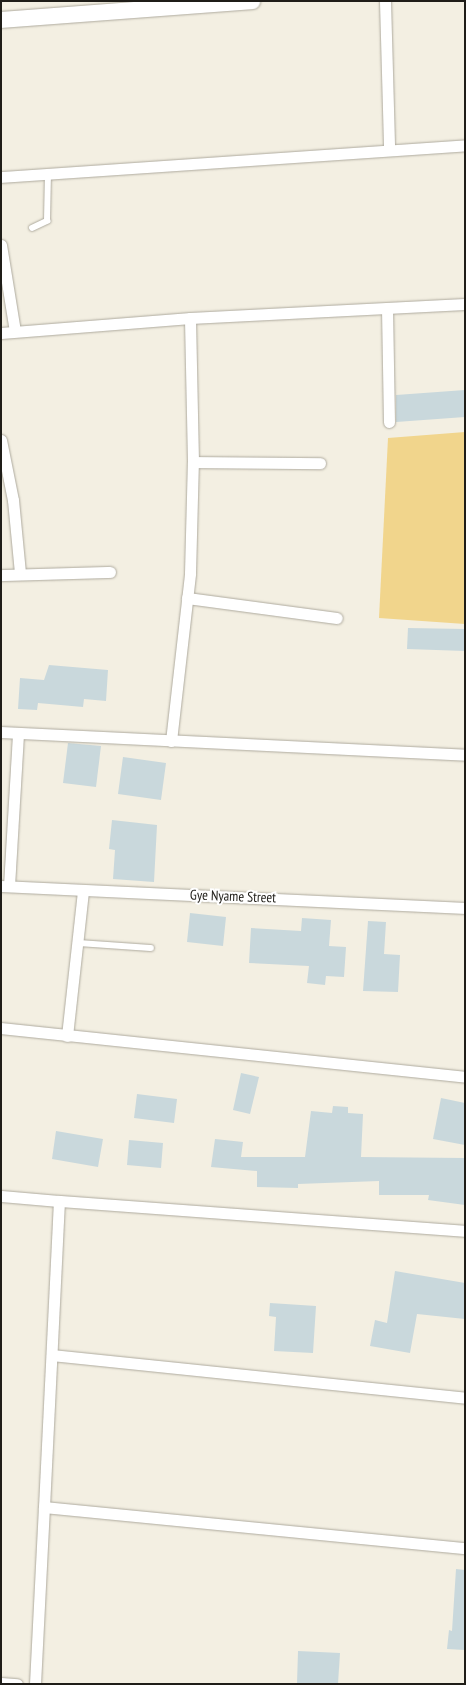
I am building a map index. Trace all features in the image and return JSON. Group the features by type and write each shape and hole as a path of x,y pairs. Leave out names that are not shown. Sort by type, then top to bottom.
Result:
{"street":[{"path":"1,20 252,1"},
{"path":"385,1 389,148"},
{"path":"1,177 465,144"},
{"path":"1,245 15,331"},
{"path":"1,333 190,318 465,304"},
{"path":"387,308 389,422"},
{"path":"171,741 187,598 193,462 190,318"},
{"path":"1,440 20,574"},
{"path":"193,462 320,463"},
{"path":"1,575 110,572"},
{"path":"187,598 338,618"},
{"path":"1,732 465,755"},
{"path":"5,886 18,733"},
{"name":"Gye Nyame Street","path":"5,886 465,908"},
{"path":"67,1036 83,891"},
{"path":"1,1028 465,1077"},
{"path":"1,1196 465,1231"},
{"path":"35,1684 59,1201"},
{"path":"52,1355 465,1398"},
{"path":"44,1507 465,1548"},
{"path":"1,1683 17,1684"}],"lane":[{"path":"32,228 47,221 48,175"},
{"path":"78,943 151,948"}],"shaded area":[{"path":"465,432 465,624 379,618 388,438"}],"building":[{"path":"465,390 465,417 396,422 396,395"},
{"path":"408,628 465,629 465,651 407,649"},
{"path":"49,665 108,670 106,701 84,699 83,707 38,703 37,710 18,709 20,678 44,680"},
{"path":"68,743 101,746 96,787 63,783"},
{"path":"123,757 166,763 161,800 118,794"},
{"path":"112,820 157,825 154,882 113,879 115,850 109,849"},
{"path":"190,913 226,917 223,946 187,942"},
{"path":"302,918 331,920 329,946 346,947 344,977 326,976 325,985 307,983 309,966 249,963 251,928 301,931"},
{"path":"368,921 386,922 384,954 400,955 398,992 363,991"},
{"path":"241,1073 259,1077 250,1114 233,1110"},
{"path":"137,1094 177,1099 174,1123 134,1118"},
{"path":"441,1098 465,1103 465,1145 433,1139"},
{"path":"333,1106 348,1107 348,1113 363,1114 361,1157 465,1158 465,1205 428,1200 429,1195 379,1195 379,1181 298,1184 298,1188 257,1187 257,1171 211,1167 215,1139 243,1142 241,1157 305,1157 311,1111 332,1113"},
{"path":"56,1131 103,1139 98,1167 52,1159"},
{"path":"129,1140 163,1143 161,1168 127,1165"},
{"path":"395,1271 465,1283 465,1319 417,1314 410,1353 370,1346 375,1320 387,1323"},
{"path":"270,1303 316,1306 313,1353 274,1351 276,1317 269,1316"},
{"path":"456,1569 465,1570 465,1650 447,1649 449,1630 452,1631"},
{"path":"298,1651 340,1653 338,1684 297,1683"}]}
